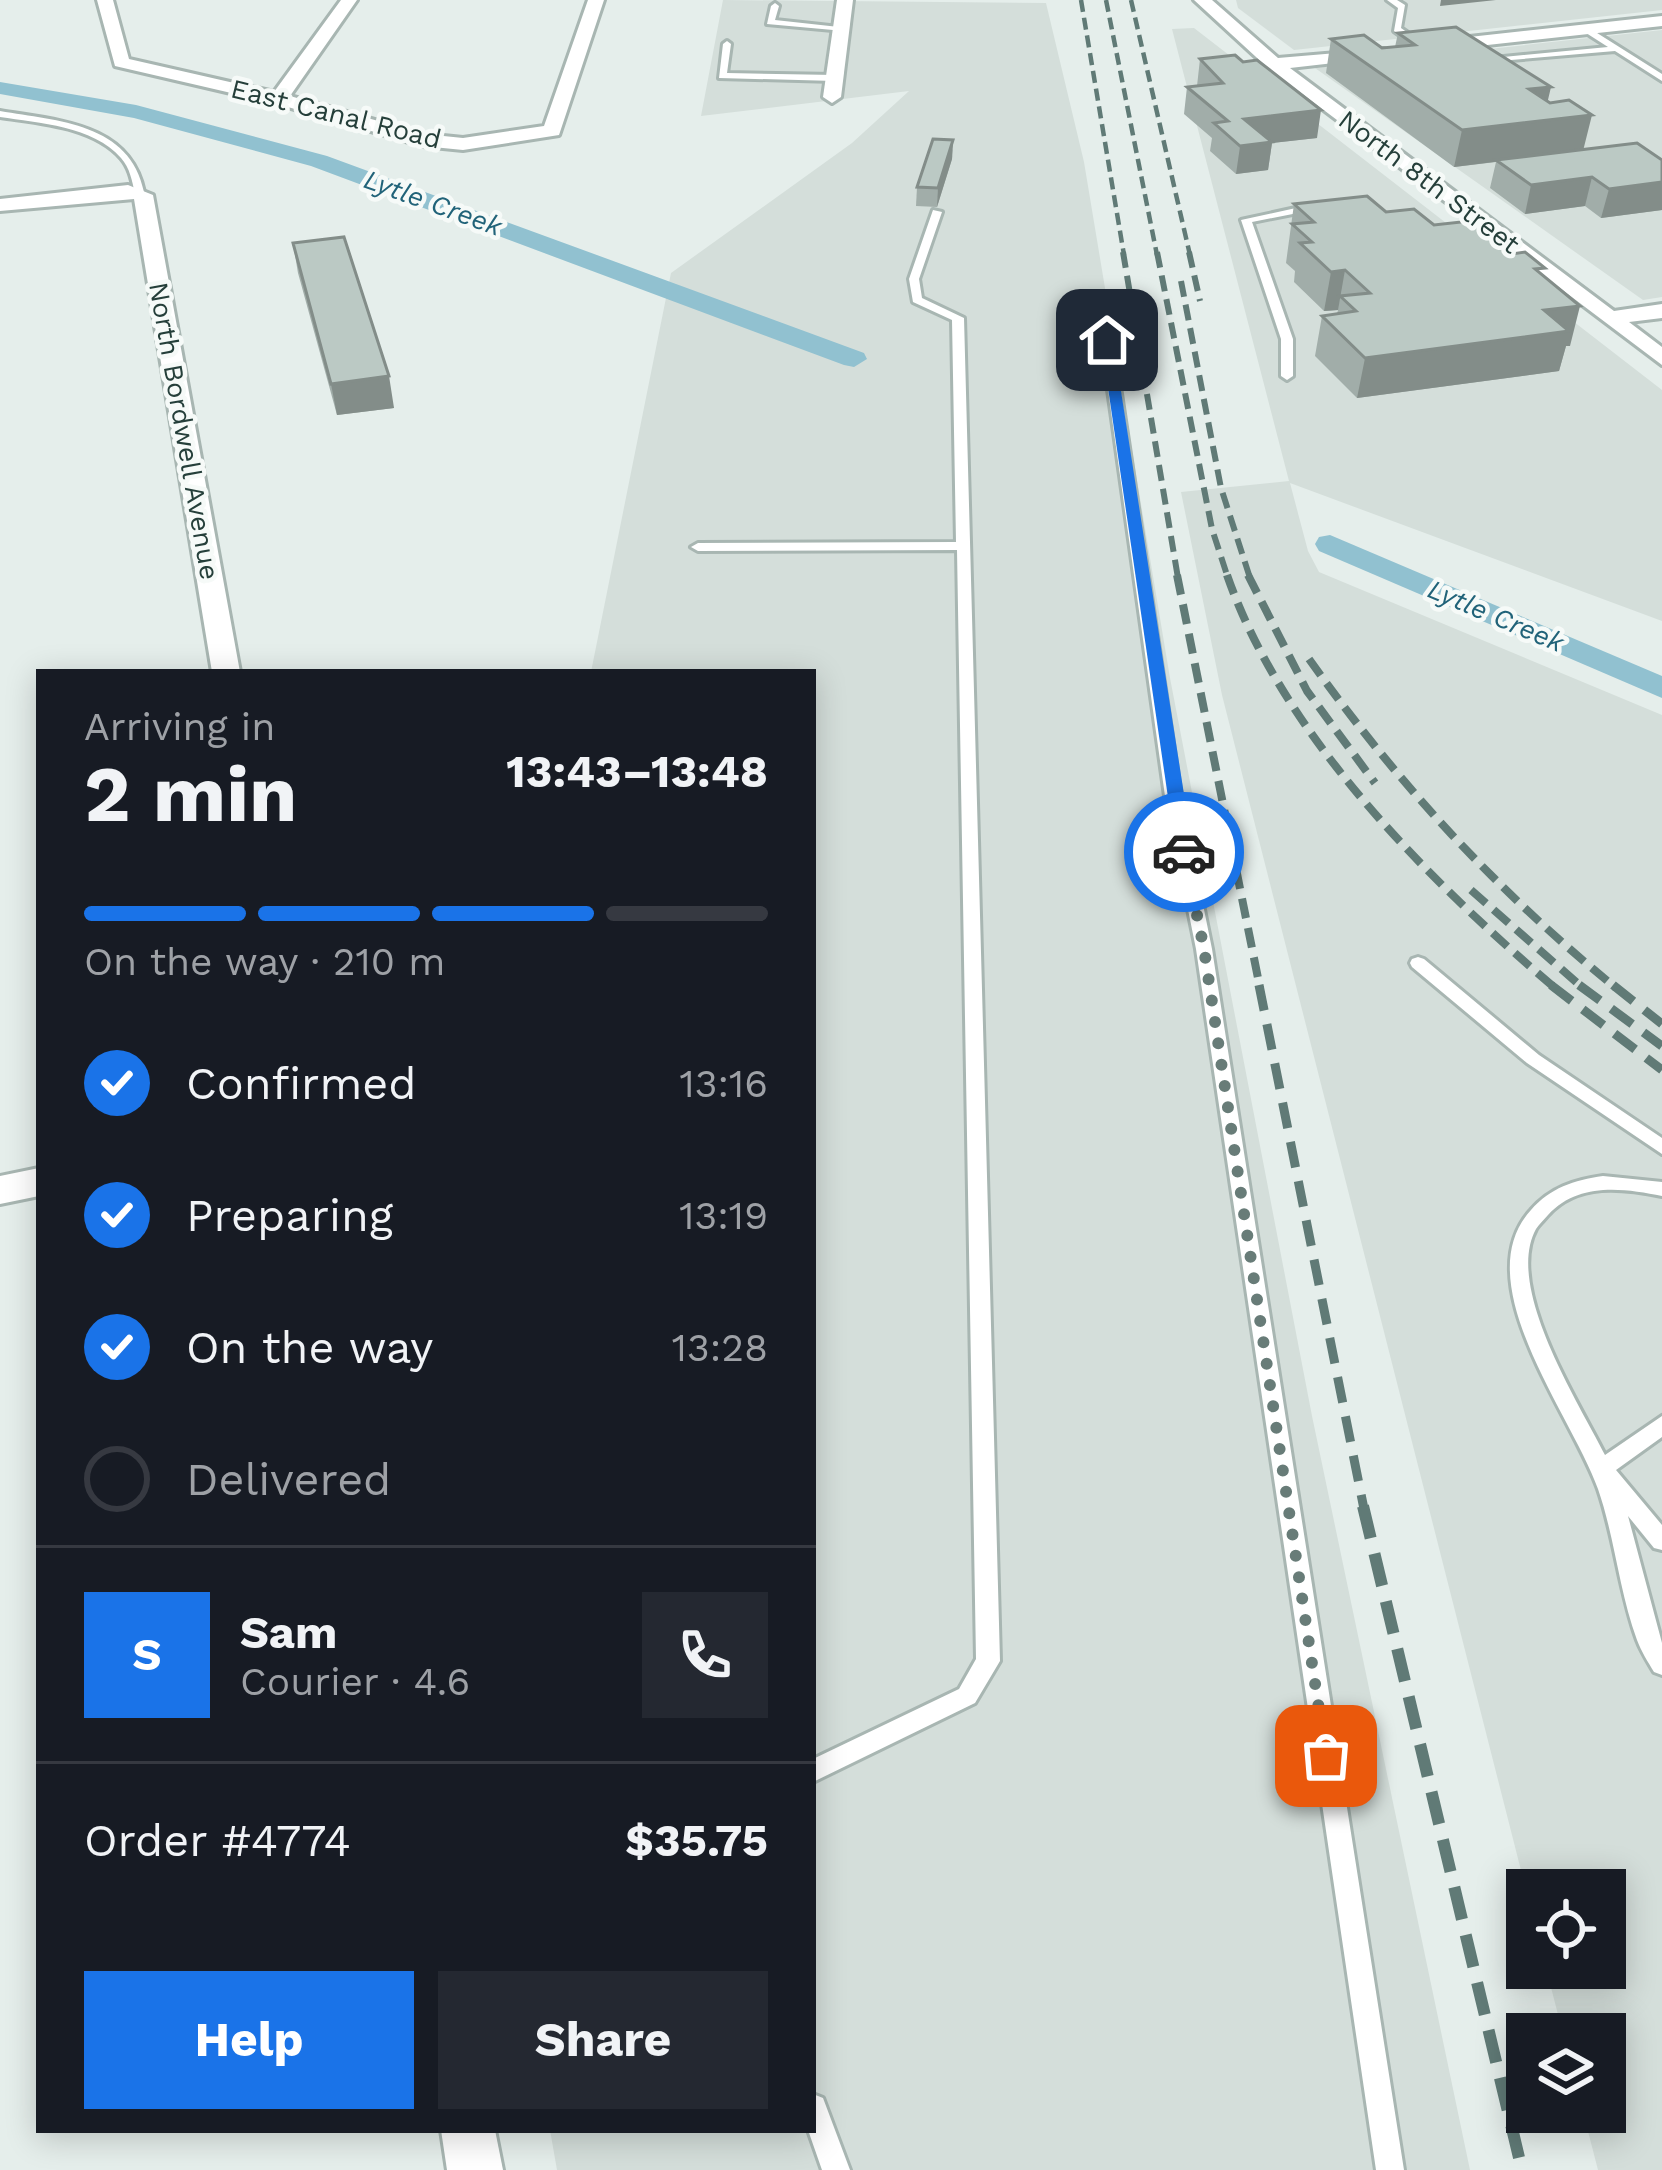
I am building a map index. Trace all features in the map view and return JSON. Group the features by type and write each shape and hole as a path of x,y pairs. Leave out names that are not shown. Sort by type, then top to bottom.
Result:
{"street":[{"name":"East Canal Road","path":"105,0 121,62 279,99 423,140 463,144 552,131 596,0"},
{"path":"279,99 349,0"},
{"path":"834,87 845,0"},
{"name":"North 8th Street","path":"1202,0 1274,64 1479,228 1662,358"},
{"path":"1274,64 1662,21"},
{"path":"0,206 139,191"},
{"name":"North Bordwell Avenue","path":"139,191 225,669"},
{"path":"1610,319 1662,311"},
{"path":"0,1190 36,1183"},
{"path":"469,2133 475,2170"}],"lane":[{"path":"1391,0 1402,7 1397,29 1422,48"},
{"path":"775,6 770,22 780,26 844,28"},
{"path":"1586,29 1662,77"},
{"path":"727,44 722,76 834,87"},
{"path":"1458,44 1500,62 1614,49"},
{"path":"0,114 87,132 113,144 133,161 139,191"},
{"path":"1287,376 1287,339 1246,220 1336,202"},
{"path":"816,1770 967,1696 988,1661 958,318 917,300 914,279 937,212"},
{"path":"1107,340 1173,796 1204,949 1390,2170"},
{"path":"698,547 963,546"},
{"path":"1418,963 1533,1059 1662,1147"},
{"path":"1662,1190 1623,1180 1573,1186 1532,1214 1515,1255 1526,1315 1601,1469 1648,1640 1662,1666"},
{"path":"1601,1469 1662,1425"},
{"path":"1601,1469 1662,1541"},
{"path":"816,2116 836,2170"}],"shaded area":[{"path":"723,0 1046,3 1084,162 1170,678 1312,1416 1470,2170 557,2170 551,2133 816,2133 816,669 592,669 671,273 852,143 909,91 701,116"},
{"path":"1236,0 1662,0 1662,10 1294,50 1238,8"},
{"path":"1194,28 1662,390 1662,621 1290,483 1308,551 1319,572 1662,715 1662,2170 1598,2170 1588,2133 1626,2133 1626,2013 1558,2013 1551,1989 1626,1989 1626,1869 1521,1869 1222,695 1181,492 1289,481 1172,29"},
{"path":"1662,30 1662,297 1643,300 1315,68"}],"building":[{"path":"1456,27 1551,87 1529,89 1550,103 1569,100 1592,115 1462,130 1331,39 1364,35 1382,48 1415,45 1398,33"},
{"path":"1235,55 1243,62 1257,60 1321,110 1244,119 1272,142 1240,146 1214,123 1228,121 1187,87 1223,83 1200,59"},
{"path":"933,139 953,140 938,188 917,187"},
{"path":"1637,143 1662,160 1662,182 1609,189 1592,177 1531,185 1496,160"},
{"path":"1367,196 1386,212 1414,209 1434,225 1470,221 1512,254 1525,252 1545,268 1535,269 1580,306 1544,310 1569,331 1365,358 1322,316 1356,311 1340,296 1370,293 1345,270 1331,272 1300,243 1312,242 1292,224 1314,222 1294,204"},
{"path":"344,237 389,376 331,384 293,243"}],"waterway":[{"name":"Lytle Creek","path":"0,88 136,112 319,161 854,359"},
{"name":"Lytle Creek","path":"1330,544 1662,688"}],"railway":[{"path":"1081,0 1124,255"},
{"path":"1106,0 1157,255"},
{"path":"1131,0 1190,255"},
{"path":"1123,252 1178,578"},
{"path":"1157,252 1212,529 1227,575"},
{"path":"1189,252 1200,301"},
{"path":"1181,281 1221,488 1250,578"},
{"path":"1177,575 1260,988"},
{"path":"1227,575 1284,692 1364,801 1458,900 1555,988"},
{"path":"1248,575 1307,691 1375,783"},
{"path":"1309,659 1451,834 1531,914 1616,988"},
{"path":"1471,890 1583,988"},
{"path":"1259,985 1364,1509"},
{"path":"1551,985 1662,1070"},
{"path":"1579,985 1583,988"},
{"path":"1613,985 1662,1024"},
{"path":"1583,988 1662,1046"},
{"path":"1363,1506 1522,2170"}],"way so far":[{"path":"1184,852 1204,949 1326,1756"}],"route":[{"path":"1107,340 1184,852"}]}
